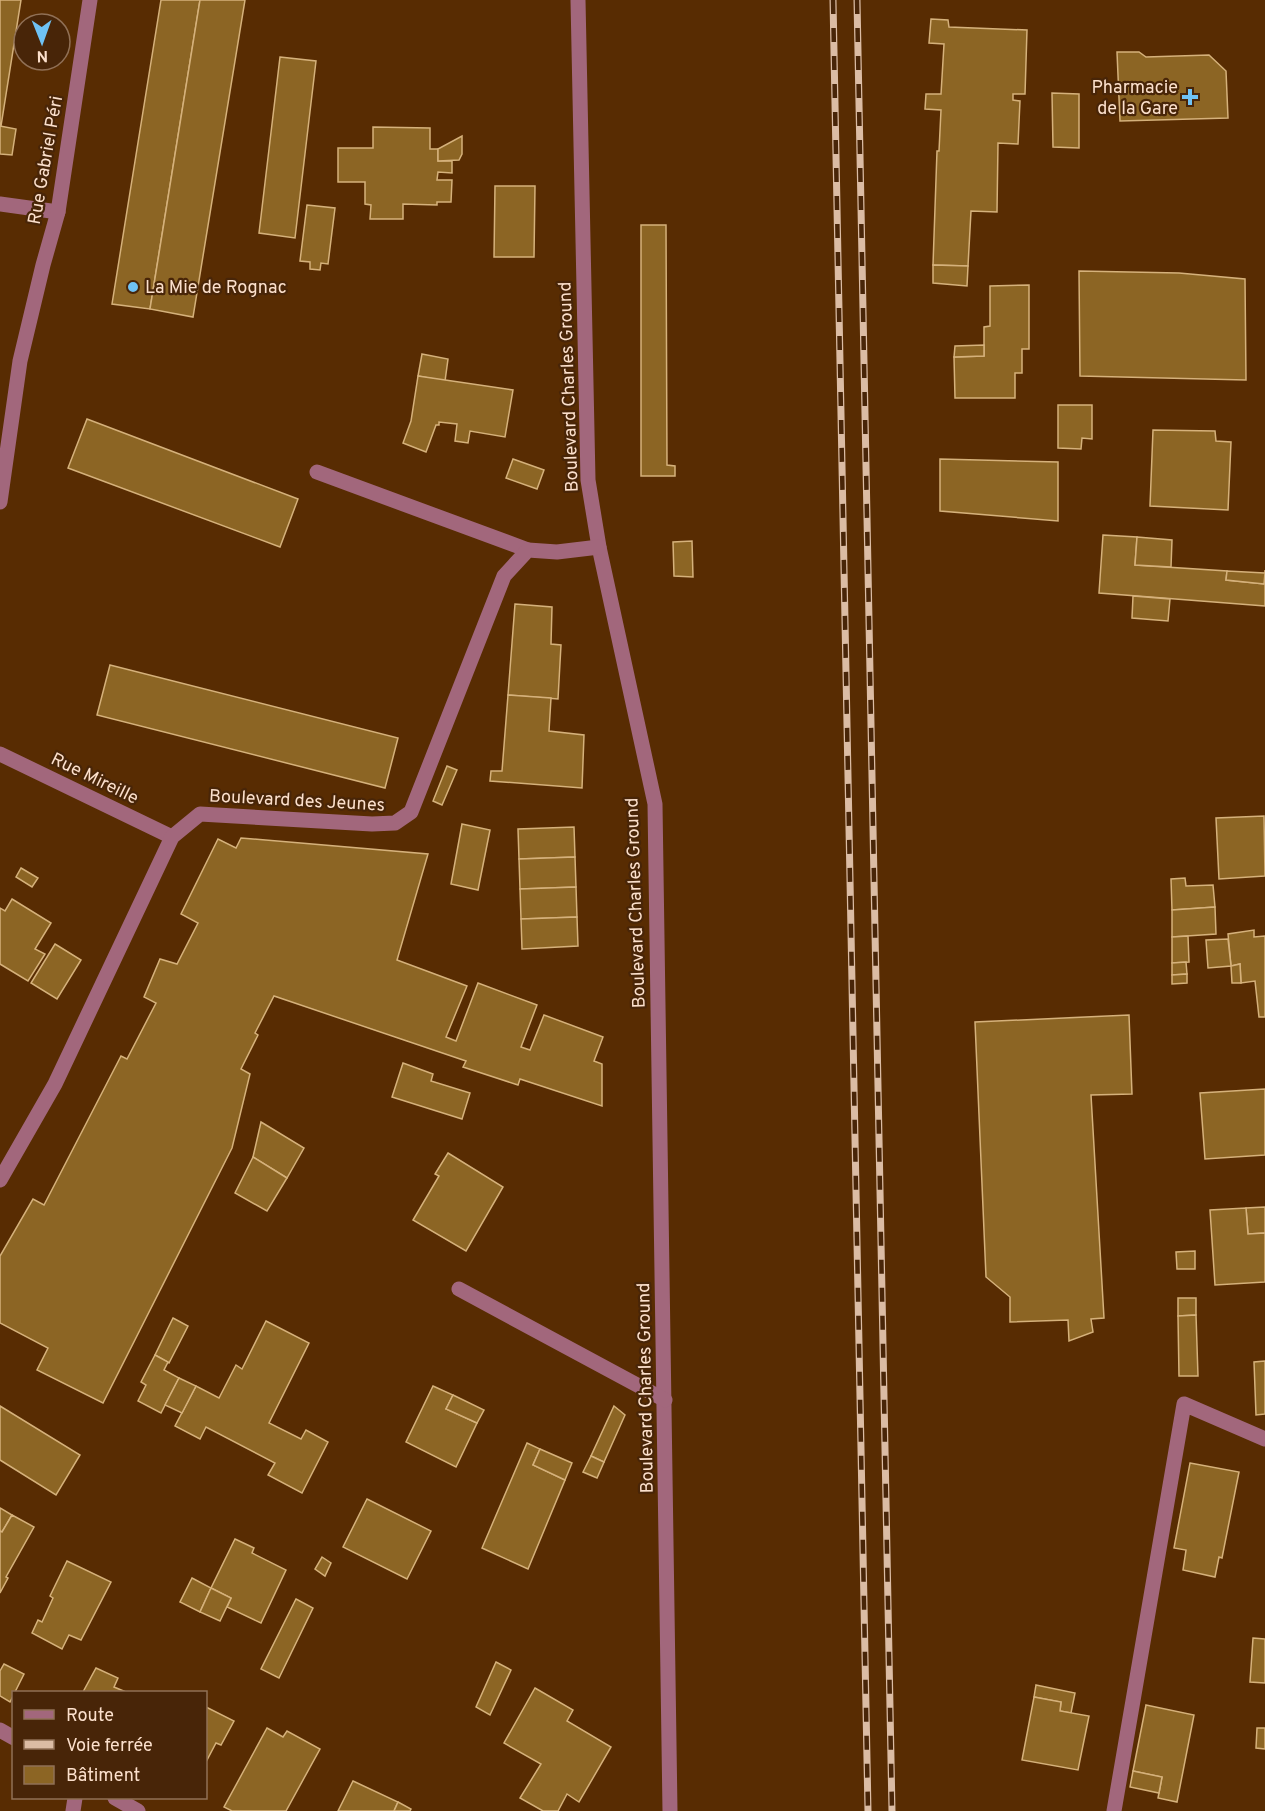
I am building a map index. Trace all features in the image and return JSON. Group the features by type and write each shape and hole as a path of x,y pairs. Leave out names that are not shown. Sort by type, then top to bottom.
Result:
{"street":[{"name":"Rue Gabriel Péri","path":"0,502 20,361 58,212 90,0"},
{"name":"Boulevard Charles Ground","path":"578,0 588,480 599,547 655,804 670,1811"},
{"path":"0,204 58,212"},
{"path":"317,472 528,550 557,552 599,547"},
{"name":"Boulevard des Jeunes","path":"0,1180 56,1084 172,837 200,814 372,824 395,823 411,812 504,576 528,550"},
{"name":"Rue Mireille","path":"0,754 172,837"},
{"path":"459,1289 665,1400"},
{"path":"1113,1811 1184,1404 1265,1439"},
{"path":"119,1799 138,1811"}],"building":[{"path":"0,0 21,0 19,12 12,12 12,57 0,126"},
{"path":"161,0 200,0 150,309 112,304"},
{"path":"200,0 245,0 193,317 150,309"},
{"path":"931,19 948,20 949,27 1027,30 1025,94 1013,94 1013,100 1020,101 1018,144 998,143 997,212 971,211 968,266 933,265 937,151 939,151 941,110 925,109 926,94 941,94 944,44 929,43"},
{"path":"1117,52 1139,52 1146,57 1209,55 1226,71 1228,118 1120,121"},
{"path":"280,57 316,61 295,238 259,233"},
{"path":"1052,93 1079,94 1079,148 1053,147"},
{"path":"0,126 16,129 12,155 0,154"},
{"path":"373,127 430,128 430,149 438,149 438,161 452,161 452,173 438,172 437,180 452,180 451,202 437,202 437,205 403,204 403,219 370,219 371,205 365,204 365,182 338,182 338,148 373,148"},
{"path":"462,136 462,154 459,160 438,161 438,149"},
{"path":"495,186 535,186 534,257 494,257"},
{"path":"307,205 335,208 328,264 321,263 320,270 310,269 310,262 300,261"},
{"path":"641,225 666,225 667,465 675,466 675,476 641,476"},
{"path":"933,265 968,266 967,286 933,283"},
{"path":"1079,271 1179,273 1245,279 1246,380 1080,376"},
{"path":"1029,285 1029,349 1022,349 1022,373 1015,373 1015,398 955,398 954,357 984,356 984,327 990,326 990,286"},
{"path":"984,345 984,356 954,357 955,346"},
{"path":"422,354 448,359 445,381 418,376"},
{"path":"418,376 513,390 505,437 470,431 468,443 455,441 457,424 439,422 426,452 403,443 411,421"},
{"path":"1058,405 1092,405 1092,439 1082,438 1081,449 1058,448"},
{"path":"87,419 298,499 280,547 68,468"},
{"path":"1153,430 1215,431 1216,441 1231,442 1228,510 1150,506"},
{"path":"513,459 544,470 537,489 506,478"},
{"path":"940,459 1058,462 1058,521 940,511"},
{"path":"1103,535 1137,537 1135,565 1227,571 1226,580 1264,584 1265,570 1265,606 1099,593"},
{"path":"1137,537 1172,540 1171,567 1135,565"},
{"path":"692,541 693,577 674,576 673,542"},
{"path":"1227,571 1265,573 1264,584 1226,580"},
{"path":"1133,596 1170,599 1168,621 1132,618"},
{"path":"515,604 552,607 551,644 561,645 558,699 508,695"},
{"path":"110,665 398,738 385,788 97,715"},
{"path":"508,695 551,698 549,731 584,735 582,788 490,781 491,771 502,771"},
{"path":"447,766 457,770 442,805 433,801"},
{"path":"1264,816 1265,876 1219,879 1216,818"},
{"path":"462,824 490,830 478,890 451,884"},
{"path":"574,827 575,857 519,859 518,829"},
{"path":"241,838 428,854 397,960 467,986 446,1037 456,1041 478,983 537,1005 521,1047 530,1050 544,1015 603,1037 594,1061 602,1064 602,1106 520,1079 518,1085 463,1067 466,1061 274,996 255,1033 258,1035 241,1069 250,1074 232,1148 103,1403 37,1370 48,1348 0,1323 0,1256 33,1199 44,1205 121,1056 127,1059 156,1003 144,997 160,959 177,964 198,923 181,914 218,839 236,848"},
{"path":"575,857 576,887 520,889 519,859"},
{"path":"21,868 38,878 32,887 16,877"},
{"path":"1185,878 1186,886 1213,885 1215,907 1172,910 1171,879"},
{"path":"576,887 577,917 521,919 520,889"},
{"path":"12,899 51,923 35,949 45,954 28,981 0,964 0,908 5,911"},
{"path":"1215,907 1216,934 1172,937 1172,910"},
{"path":"577,917 578,946 522,949 521,919"},
{"path":"1254,930 1254,937 1265,936 1265,1017 1259,1017 1255,981 1241,983 1240,964 1231,966 1228,934"},
{"path":"1188,936 1189,962 1172,963 1172,937"},
{"path":"1228,939 1231,966 1208,968 1206,940"},
{"path":"55,944 81,960 57,999 31,983"},
{"path":"1186,962 1187,974 1172,975 1172,963"},
{"path":"1240,964 1241,983 1232,983 1231,966"},
{"path":"1187,974 1187,983 1172,984 1172,975"},
{"path":"1129,1015 1132,1094 1091,1095 1104,1318 1091,1319 1093,1332 1069,1341 1068,1320 1010,1322 1010,1297 986,1277 975,1022"},
{"path":"403,1063 433,1074 431,1081 470,1093 462,1119 392,1097"},
{"path":"1265,1089 1265,1155 1205,1159 1200,1093"},
{"path":"261,1122 304,1148 287,1178 253,1157"},
{"path":"448,1153 503,1187 466,1251 413,1220 439,1176 435,1174"},
{"path":"253,1157 287,1178 267,1211 235,1193"},
{"path":"1265,1207 1265,1233 1248,1234 1246,1208"},
{"path":"1246,1208 1248,1234 1265,1233 1265,1282 1215,1285 1210,1210"},
{"path":"1195,1251 1195,1269 1177,1269 1176,1252"},
{"path":"1178,1298 1196,1298 1196,1315 1178,1316"},
{"path":"1196,1315 1198,1376 1179,1376 1178,1316"},
{"path":"173,1318 188,1326 169,1363 155,1355"},
{"path":"266,1321 309,1343 269,1423 301,1439 306,1430 328,1442 302,1493 268,1475 275,1463 206,1427 200,1439 175,1426 196,1386 219,1398 236,1365 242,1369"},
{"path":"155,1355 168,1362 164,1370 179,1378 161,1413 138,1401 146,1385 141,1382"},
{"path":"1265,1361 1265,1414 1256,1415 1254,1362"},
{"path":"179,1378 196,1386 182,1413 165,1405"},
{"path":"433,1386 453,1395 446,1409 477,1423 456,1467 406,1442"},
{"path":"453,1395 484,1410 477,1423 446,1409"},
{"path":"0,1406 80,1455 56,1495 0,1460"},
{"path":"614,1406 625,1415 604,1462 591,1456"},
{"path":"527,1443 540,1449 533,1465 565,1480 528,1569 482,1548"},
{"path":"540,1449 572,1463 565,1480 533,1465"},
{"path":"591,1456 604,1462 597,1478 583,1472"},
{"path":"1190,1463 1239,1472 1222,1558 1219,1557 1215,1577 1183,1570 1186,1550 1174,1548"},
{"path":"367,1499 431,1531 407,1579 343,1547"},
{"path":"0,1508 12,1515 2,1532 0,1531"},
{"path":"12,1515 34,1527 6,1577 8,1578 0,1593 0,1531 2,1532"},
{"path":"235,1539 254,1548 252,1553 286,1570 261,1623 227,1607 231,1598 211,1588"},
{"path":"322,1557 331,1563 325,1576 315,1569"},
{"path":"67,1561 111,1582 81,1640 69,1635 62,1649 32,1633 38,1620 42,1622 53,1598 50,1596"},
{"path":"192,1578 211,1588 200,1612 180,1602"},
{"path":"211,1588 231,1598 220,1621 200,1612"},
{"path":"296,1599 313,1608 279,1678 261,1669"},
{"path":"1253,1638 1265,1639 1265,1683 1250,1682"},
{"path":"496,1662 511,1670 490,1715 476,1707"},
{"path":"4,1664 24,1674 16,1691 12,1691 10,1702 0,1696 0,1671"},
{"path":"96,1668 118,1678 114,1687 124,1691 84,1691"},
{"path":"1036,1685 1075,1693 1071,1713 1060,1711 1061,1702 1034,1697"},
{"path":"535,1688 573,1710 567,1721 611,1747 579,1802 567,1794 558,1811 543,1811 520,1798 541,1764 504,1743"},
{"path":"1034,1697 1061,1702 1060,1711 1089,1716 1078,1770 1022,1760"},
{"path":"1146,1705 1194,1715 1177,1802 1158,1798 1162,1777 1133,1771"},
{"path":"207,1708 234,1721 221,1745 216,1743 207,1760"},
{"path":"267,1728 283,1737 287,1731 320,1749 286,1811 232,1811 224,1807"},
{"path":"1257,1728 1265,1728 1265,1749 1256,1748"},
{"path":"1133,1771 1162,1777 1159,1793 1130,1787"},
{"path":"353,1781 398,1802 394,1811 338,1811"},
{"path":"398,1802 411,1809 410,1811 394,1811"}],"railway":[{"path":"833,0 868,1811"},
{"path":"857,0 892,1811"}],"place":[{"name":"Pharmacie de la Gare","path":"1190,97"},
{"name":"La Mie de Rognac","path":"133,287"}]}
